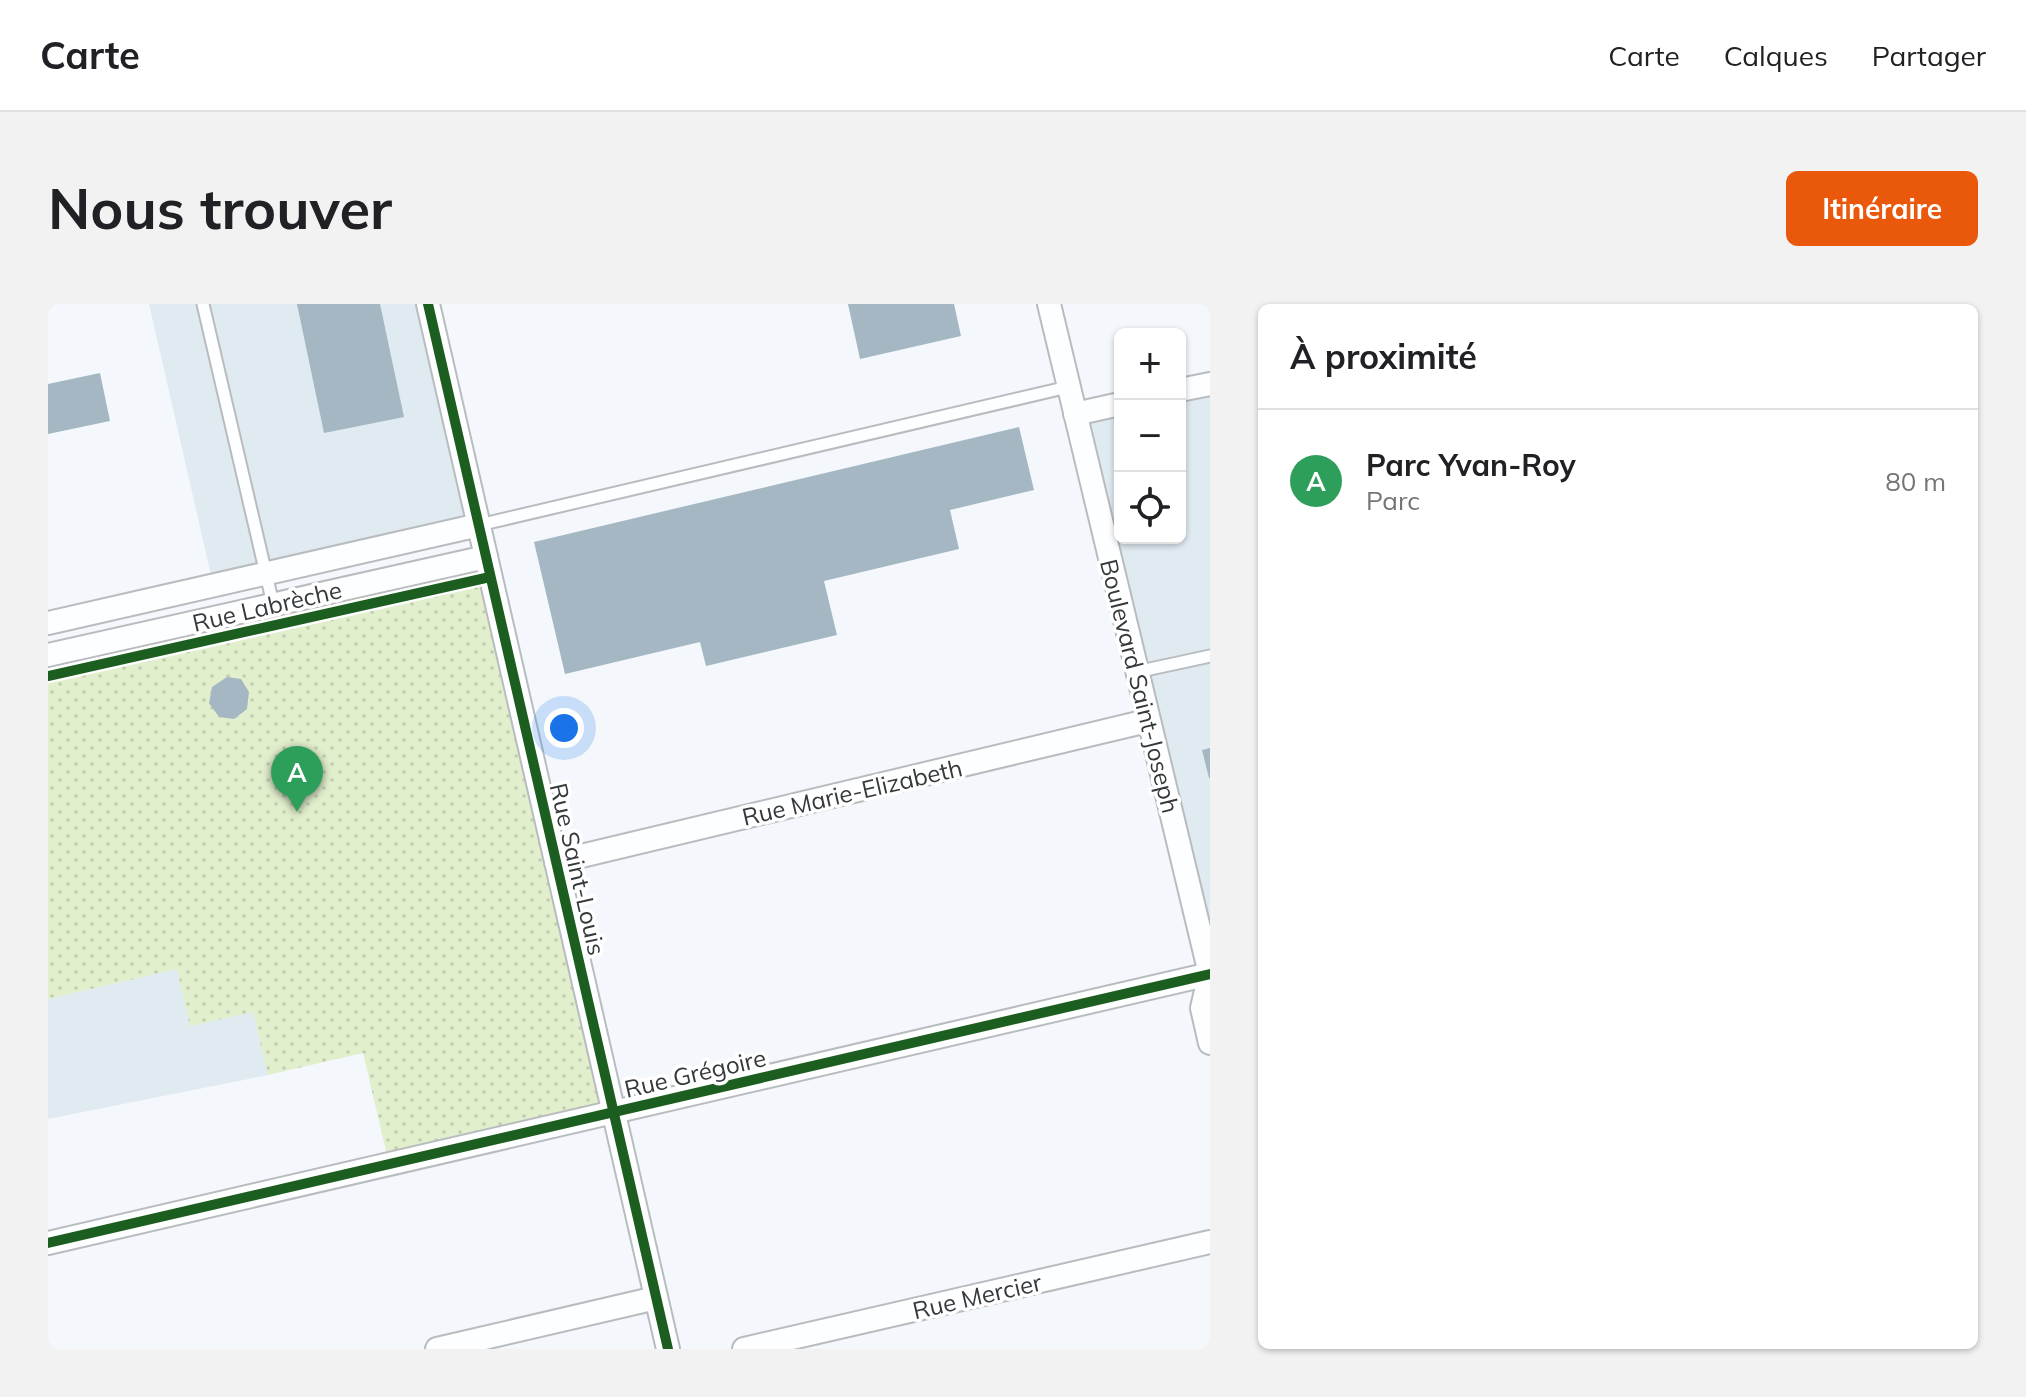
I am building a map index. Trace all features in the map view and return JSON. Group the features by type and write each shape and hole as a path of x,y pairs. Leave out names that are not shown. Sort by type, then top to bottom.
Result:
{"street":[{"name":"Rue Saint-Louis","path":"428,304 668,1349"},
{"name":"Boulevard Saint-Joseph","path":"1049,304 1210,974 1202,1008 1210,1043"},
{"path":"1186,389 1210,384"},
{"path":"1075,414 1114,405"},
{"name":"Rue Labrèche","path":"48,623 479,525"},
{"name":"Rue Labrèche","path":"48,655 486,557"},
{"name":"Rue Marie-Elizabeth","path":"556,862 1147,721"},
{"name":"Rue Grégoire","path":"48,1243 1210,974"},
{"name":"Rue Mercier","path":"744,1349 1210,1242"},
{"path":"437,1349 656,1298"}],"lane":[{"path":"203,304 273,604"},
{"path":"479,525 1068,387"},
{"path":"1136,672 1210,656"}],"shaded area":[{"path":"149,304 417,304 467,515 211,575"},
{"path":"1210,383 1210,974 1075,414 1114,405 1114,544 1186,544 1186,389"},
{"path":"177,969 253,1011 268,1075 48,1119 48,999"}],"green space":[{"path":"489,556 614,1120 390,1168 363,1053 268,1075 253,1012 190,1026 177,969 48,999 48,655"}],"building":[{"path":"297,304 380,304 404,417 324,433"},
{"path":"848,304 954,304 961,336 860,359"},
{"path":"100,373 110,421 48,434 48,384"},
{"path":"1019,427 1034,490 950,510 959,549 824,581 837,635 706,666 700,642 565,674 534,542"},
{"path":"227,677 241,679 249,692 247,709 234,719 219,717 209,703 212,687"},
{"path":"1210,748 1210,778 1209,778 1202,750"}],"cycle path":[{"path":"428,304 668,1349"},
{"path":"48,676 490,577"},
{"path":"48,1243 1210,974"}],"place":[{"name":"Parc Yvan-Roy","path":"297,812"}]}
